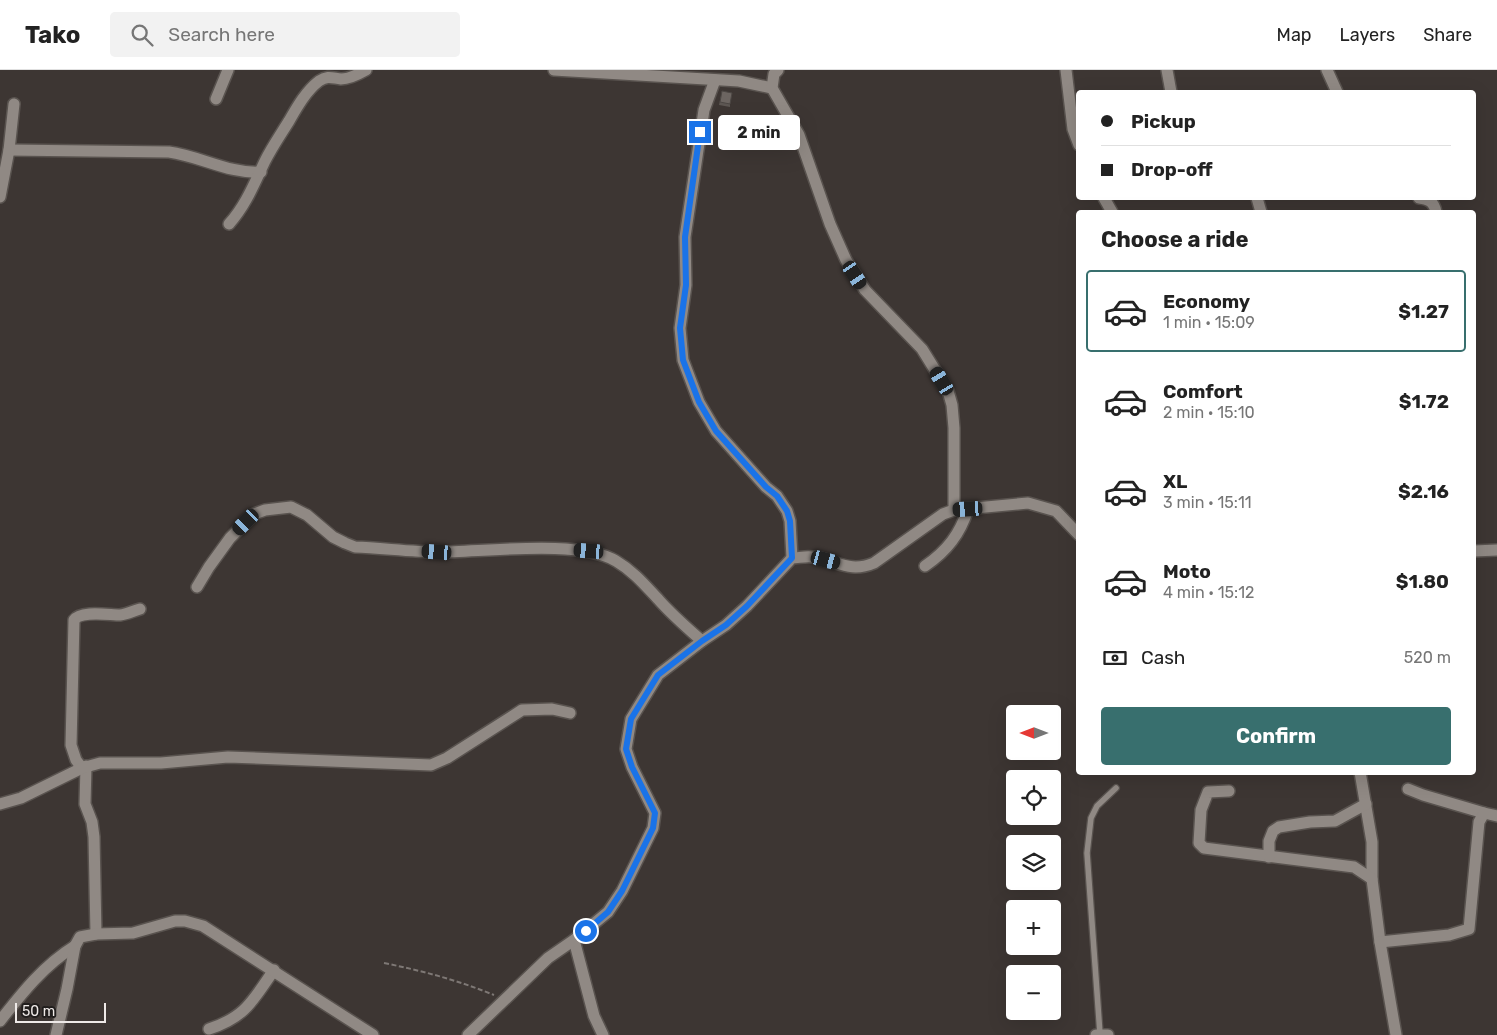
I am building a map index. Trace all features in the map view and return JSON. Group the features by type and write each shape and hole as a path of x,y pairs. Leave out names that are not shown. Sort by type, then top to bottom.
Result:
{"street":[{"path":"216,100 228,70"},
{"path":"319,70 340,79 348,78 366,70"},
{"path":"554,70 739,81 772,88"},
{"path":"778,70 773,80 772,88 799,135 830,224 846,260 865,290 922,349 948,391 952,405 954,428 954,510"},
{"path":"1066,70 1071,116 1076,134"},
{"path":"1167,70 1172,90"},
{"path":"1327,70 1336,90"},
{"path":"229,224 250,196 266,160 294,112 310,89 325,77 330,76"},
{"path":"715,80 704,110 685,237 686,285 680,328 683,360 699,402 716,431 766,487 777,496 787,511 790,521 792,558"},
{"path":"0,197 9,150 14,104"},
{"path":"9,150 169,152 186,154 205,162 240,170 261,172"},
{"path":"1426,200 1432,202 1436,210"},
{"path":"468,1035 548,958 574,940 608,912 622,891 653,828 655,813 632,767 626,749 631,719 658,675 726,625 747,606 792,558 812,557 855,568 864,567 874,563 943,514 954,510 1005,504 1028,503 1043,506 1056,511 1076,531"},
{"path":"197,587 230,538 254,514 265,510 291,507 307,515 333,537 355,547 437,552 557,549 589,551 608,557 642,580 683,625 702,641"},
{"path":"925,566 939,556 952,542 960,531 968,509"},
{"path":"1476,551 1497,550"},
{"path":"96,934 94,837 92,822 85,804 84,767 76,760 71,745 74,620 76,616 85,614 123,615 140,609"},
{"path":"0,804 20,798 84,767 100,763 162,763 228,757 431,765 447,758 522,710 552,709 570,713"},
{"path":"1361,775 1372,842 1372,878 1380,942 1396,1035"},
{"path":"1408,788 1423,795 1497,816"},
{"path":"1229,791 1208,792 1201,810 1199,843 1204,848 1354,867 1372,878"},
{"path":"1269,857 1271,836 1273,831 1279,827 1310,822 1335,821 1366,804"},
{"path":"1380,942 1449,935 1469,929 1478,822 1484,813"},
{"path":"56,1035 75,946 80,937 96,934 133,933 175,921 185,921 203,926 374,1035"},
{"path":"574,940 594,1016 603,1035"},
{"path":"0,1021 26,987 65,952 75,946"},
{"path":"209,1029 226,1024 245,1011 274,970"},
{"path":"1098,1035 1108,1035"}],"lane":[{"path":"1098,1035 1087,853 1091,818 1097,806 1116,788"}],"path":[{"path":"384,963 428,972 506,999"}],"building":[{"path":"722,91 732,93 730,104 720,102"}],"route":[{"path":"586,931 608,912 622,891 653,828 655,813 632,767 626,749 631,719 658,675 669,665 726,625 747,606 792,558 790,521 787,511 777,496 766,487 716,431 699,402 683,360 680,328 686,285 685,237 700,132"}]}
